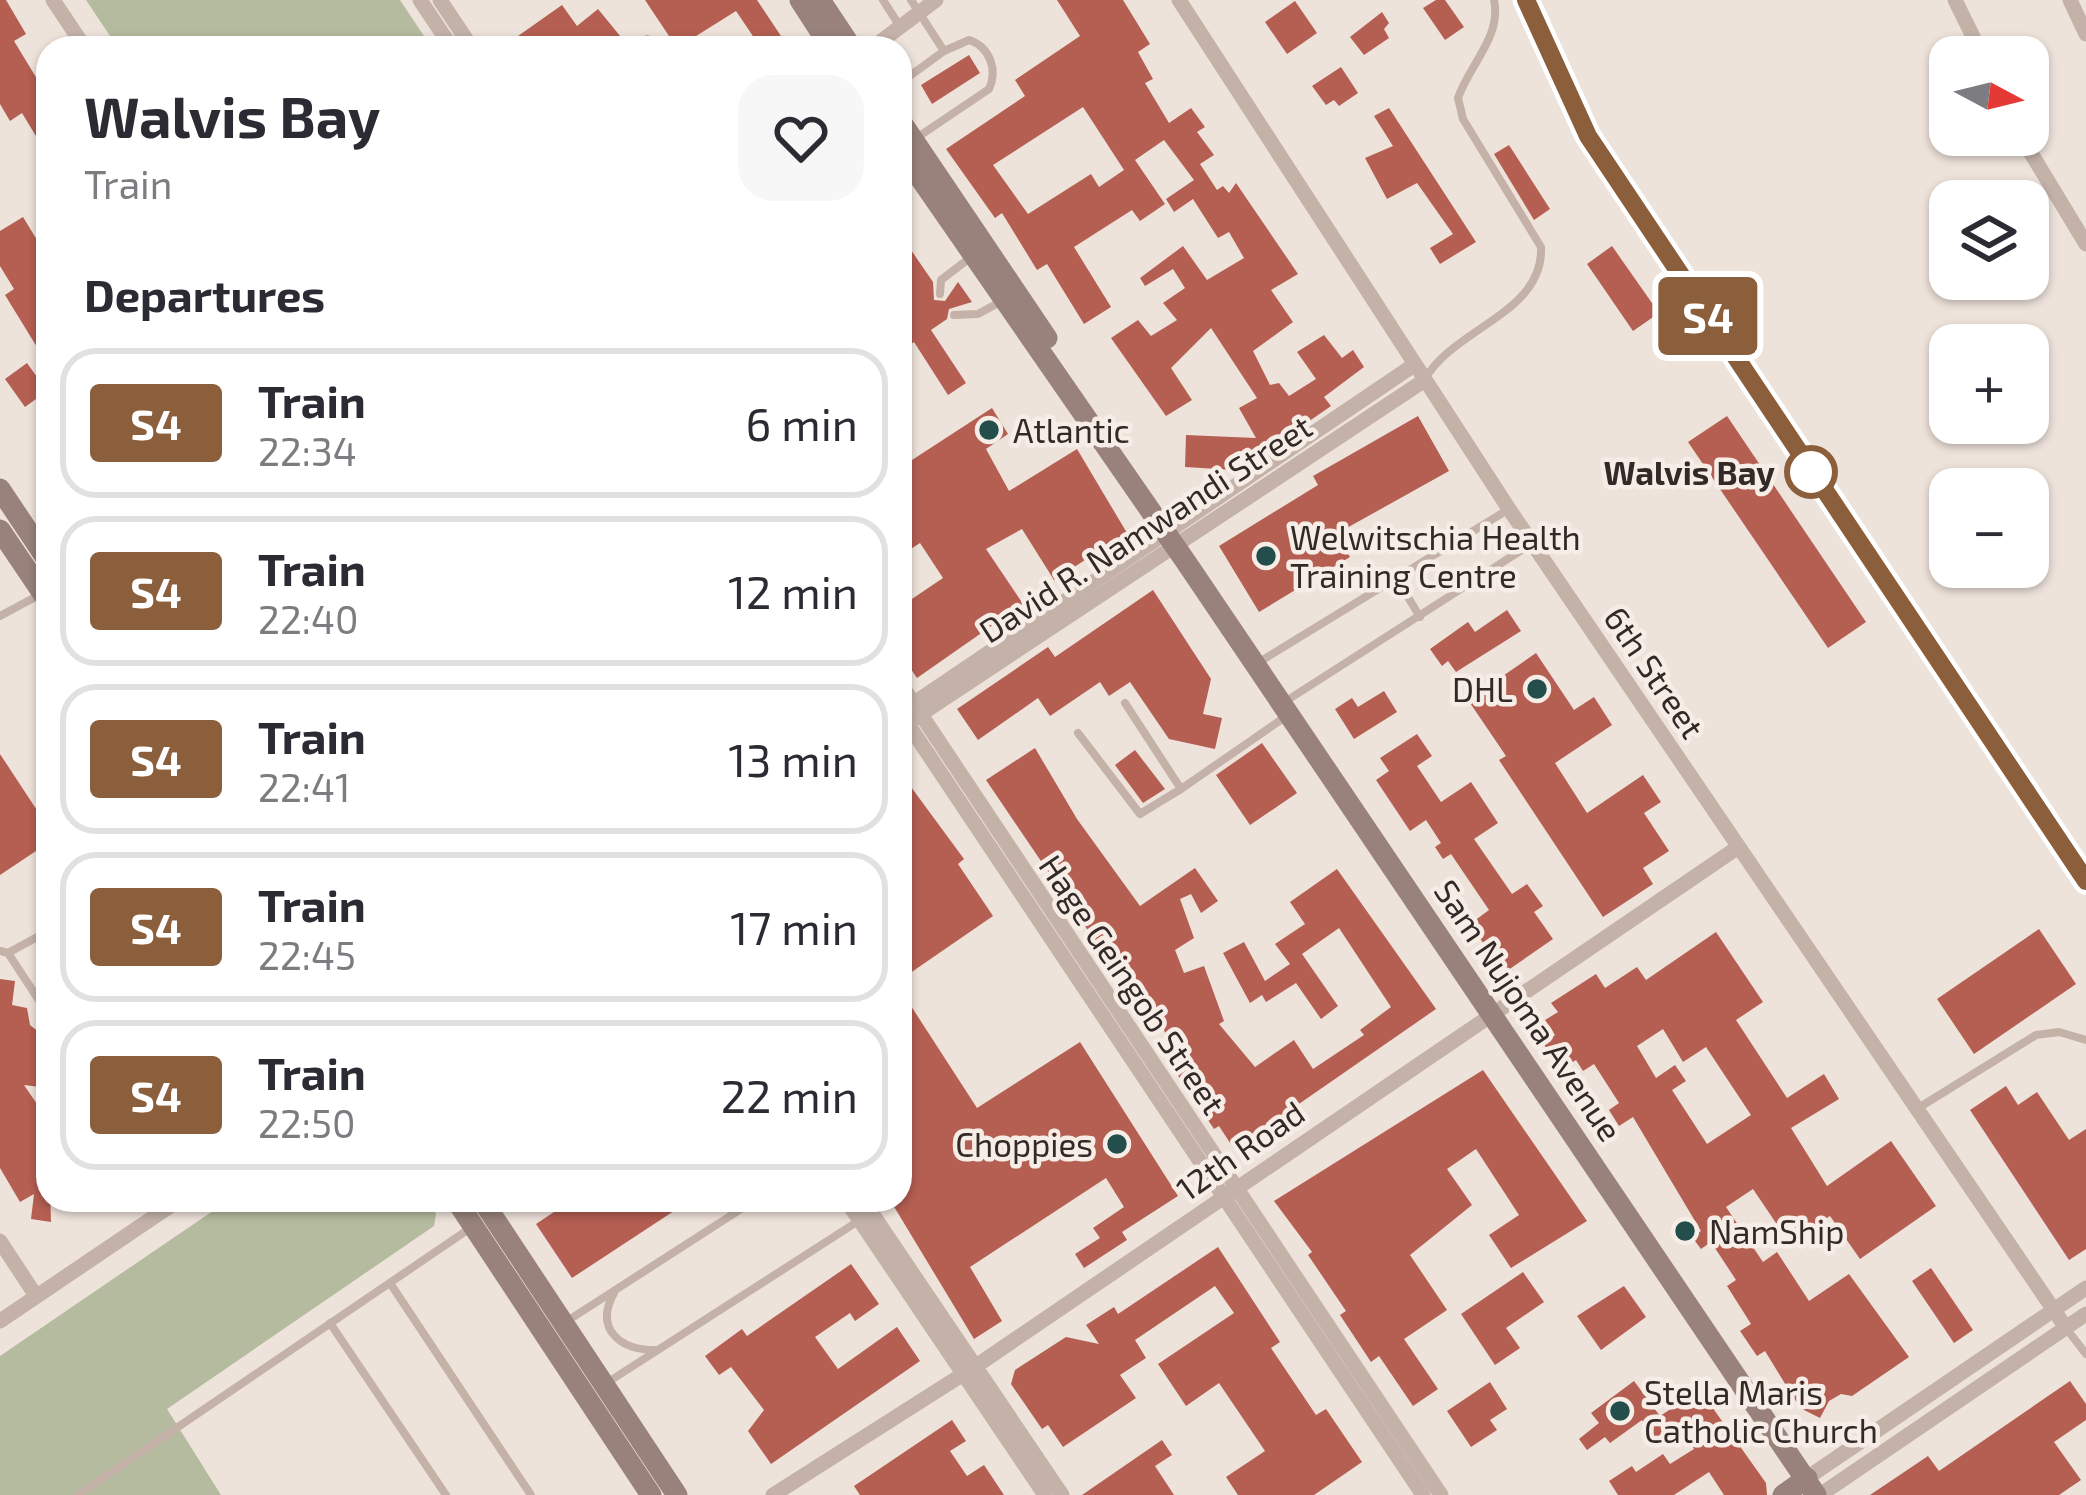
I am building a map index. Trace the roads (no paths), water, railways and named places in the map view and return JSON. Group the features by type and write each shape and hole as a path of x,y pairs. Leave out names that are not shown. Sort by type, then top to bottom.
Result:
{"main road":[{"path":"800,0 823,36"},
{"path":"820,0 844,36"},
{"name":"Sam Nujoma Avenue","path":"912,151 1284,710 1814,1489"},
{"name":"Sam Nujoma Avenue","path":"912,152 973,256 1175,541"},
{"path":"0,489 36,543"},
{"path":"0,530 36,580"},
{"path":"482,1214 553,1330 677,1495"},
{"path":"595,1390 651,1495"},
{"path":"1783,1495 1814,1489"}],"street":[{"path":"53,0 77,36"},
{"path":"420,0 444,36"},
{"path":"440,0 464,36"},
{"path":"887,36 915,6 936,0"},
{"name":"6th Street","path":"1178,0 1509,509 2066,1328"},
{"path":"1955,0 1973,36"},
{"path":"2070,0 2086,34"},
{"path":"2033,156 2086,244"},
{"name":"David R. Namwandi Street","path":"1175,541 1414,365"},
{"name":"David R. Namwandi Street","path":"912,711 1425,380"},
{"name":"Hage Geingob Street","path":"912,724 1230,1195 1441,1495"},
{"name":"12th Road","path":"773,1495 970,1370 1230,1195 1490,1011 1737,848"},
{"name":"Hage Geingob Street","path":"1230,1195 1423,1495"},
{"path":"0,1321 161,1212"},
{"path":"866,1212 1045,1495"},
{"path":"0,1241 36,1296"},
{"path":"1814,1489 2086,1288"},
{"path":"1814,1489 2086,1314"},
{"path":"970,1370 1062,1495"}],"lane":[{"path":"883,0 900,26"},
{"path":"1414,365 1436,360 1532,289 1542,269 1541,247 1463,119 1458,98 1492,35 1497,16 1494,0"},
{"path":"915,6 944,51"},
{"path":"912,74 944,51 976,42 985,49 994,79 988,89 912,141"},
{"path":"940,294 941,280 973,256"},
{"path":"954,315 978,314 1004,301"},
{"path":"1425,380 1436,360"},
{"path":"1255,665 1509,509"},
{"path":"1078,733 1140,814 1284,710 1532,543"},
{"path":"1397,579 1420,617"},
{"path":"0,616 36,599"},
{"path":"1125,703 1181,788"},
{"path":"36,937 4,952 36,997"},
{"path":"1919,1107 2036,1035 2060,1032 2086,1040"},
{"path":"553,1330 735,1212"},
{"path":"595,1390 863,1212"},
{"path":"78,1495 482,1214"},
{"path":"390,1282 531,1495"},
{"path":"618,1288 608,1306 610,1333 622,1346 656,1350"},
{"path":"330,1323 446,1495"},
{"path":"2066,1328 2086,1354"}],"railway":[{"path":"1526,0 1588,136 2086,881"}],"train":[{"name":"S4","path":"1526,0 1570,106 1588,136 2086,881"}],"place":[{"name":"Atlantic","path":"989,430"},
{"name":"Walvis Bay","path":"1811,472"},
{"name":"Welwitschia Health Training Centre","path":"1266,556"},
{"name":"DHL","path":"1537,689"},
{"name":"Choppies","path":"1117,1144"},
{"name":"NamShip","path":"1685,1231"},
{"name":"Stella Maris Catholic Church","path":"1620,1411"}]}
